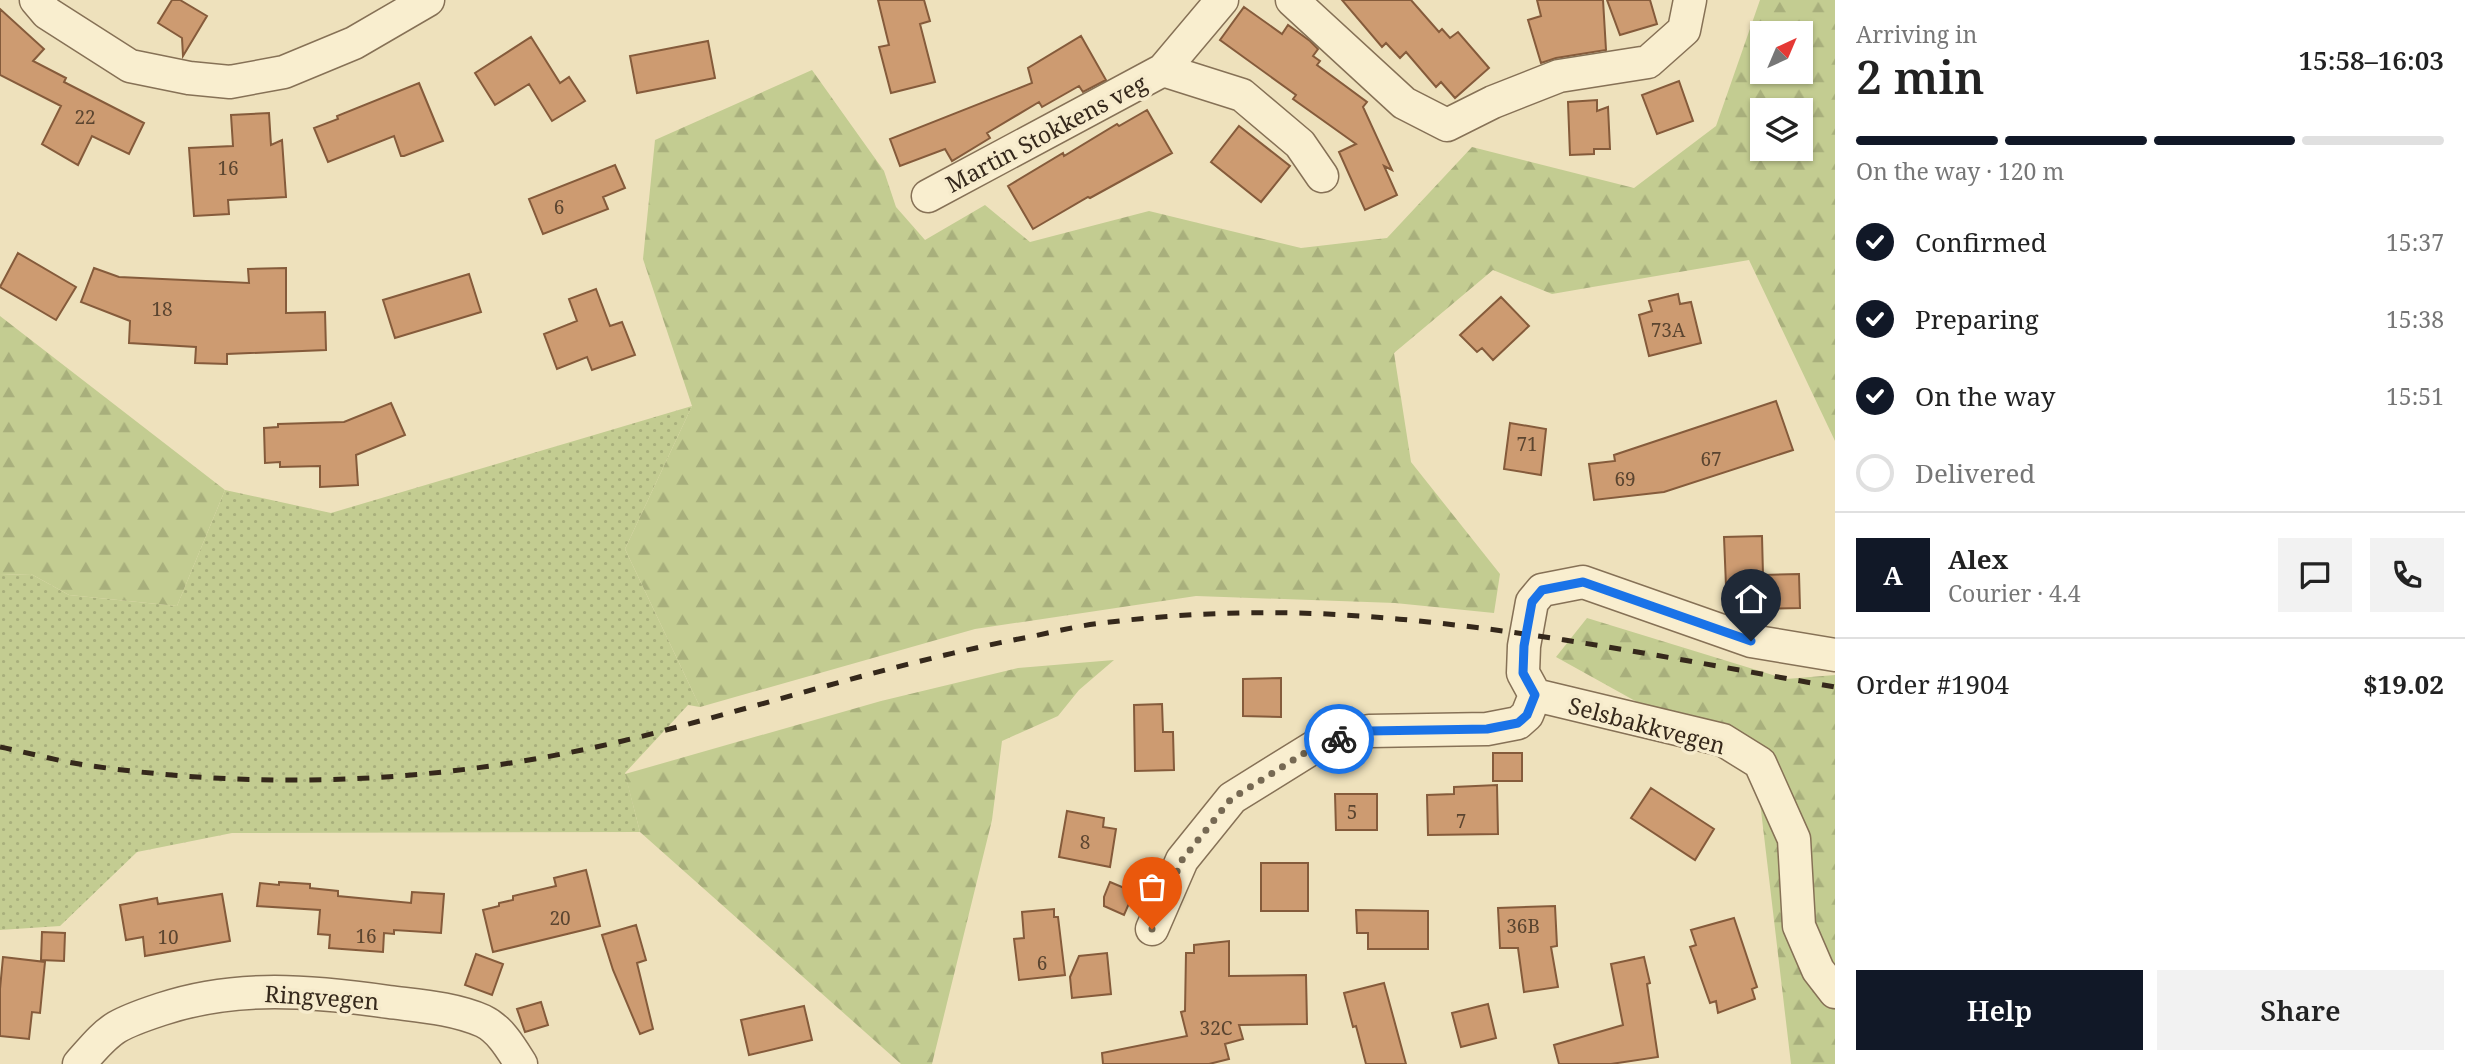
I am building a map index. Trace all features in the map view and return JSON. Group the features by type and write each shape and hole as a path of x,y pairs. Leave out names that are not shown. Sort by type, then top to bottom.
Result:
{"street":[{"path":"36,0 47,13 130,66 189,78 230,82 284,72 354,43 428,0"},
{"name":"Martin Stokkens veg","path":"928,196 1163,69 1222,0"},
{"path":"1292,0 1404,103 1447,125 1493,102 1559,76 1648,62 1684,30 1690,0"},
{"name":"Martin Stokkens veg","path":"1163,69 1242,95 1300,144 1322,176"},
{"path":"1152,929 1182,860 1231,799 1314,747 1369,731 1487,729 1518,723 1527,715 1535,695 1523,673 1527,622 1532,602 1542,590 1583,582 1751,641 1835,656"},
{"name":"Selsbakkvegen","path":"1535,695 1723,740 1760,763 1794,839 1799,926 1818,970 1835,992"},
{"name":"Ringvegen","path":"79,1064 97,1043 117,1028 154,1012 187,1001 240,992 292,991 450,1010 485,1022 503,1036 521,1064"}],"green space":[{"path":"1760,0 1835,0 1835,441 1749,260 1552,294 1493,270 1394,353 1411,462 1500,574 1494,613 1395,603 1196,596 975,629 700,707 625,549 692,406 643,259 655,140 812,70 884,171 896,207 925,240 985,205 1030,242 1149,211 1301,248 1387,238 1472,147 1634,188 1716,126 1750,29 1750,84 1813,84 1813,21 1753,21"},
{"path":"0,316 225,490 177,606 69,595 31,574 0,575"},
{"path":"692,406 625,549 700,707 688,705 625,773 640,832 232,833 137,852 60,926 0,930 0,575 31,574 69,595 177,606 225,490 331,513"},
{"path":"1587,618 1786,679 1835,675 1835,1064 1791,1064 1756,768 1556,657"},
{"path":"1114,660 1079,690 1058,716 1002,741 992,820 932,1064 901,1064 640,832 625,774 881,701 1018,668"}],"building":[{"path":"172,0 180,0 207,16 183,56 182,38 158,23"},
{"path":"878,0 924,0 930,21 920,24 935,82 891,93 879,47 889,45"},
{"path":"1342,0 1411,0 1439,32 1442,29 1450,38 1458,32 1489,68 1455,98 1441,82 1436,87 1406,52 1400,58 1386,43 1382,47"},
{"path":"1537,0 1603,0 1606,50 1541,63 1528,20 1541,16"},
{"path":"1607,0 1650,0 1657,24 1620,35"},
{"path":"1244,7 1282,34 1288,25 1310,41 1318,49 1313,56 1320,61 1317,65 1367,102 1363,107 1392,170 1384,166 1397,195 1365,210 1339,152 1356,144 1293,99 1296,95 1220,40"},
{"path":"0,9 44,49 33,61 66,78 64,82 144,123 129,154 92,136 78,165 42,144 61,106 0,75"},
{"path":"1081,36 1106,80 1083,92 1079,86 1042,107 1039,102 987,133 990,138 952,161 945,149 900,166 890,139 1032,83 1028,68"},
{"path":"531,37 560,83 569,77 585,101 552,121 529,84 495,105 475,73"},
{"path":"708,41 715,78 637,93 630,56"},
{"path":"1679,81 1693,121 1657,134 1642,95"},
{"path":"419,83 443,141 401,156 394,136 328,162 314,128"},
{"path":"1597,100 1597,111 1608,107 1610,149 1594,149 1594,154 1570,155 1568,102"},
{"path":"1147,110 1172,153 1033,229 1008,186 1063,153 1064,156 1117,124 1119,126"},
{"path":"269,113 271,145 282,140 286,197 228,200 229,214 194,216 189,148 233,146 231,115"},
{"path":"1239,126 1290,166 1261,202 1211,162"},
{"path":"615,165 625,188 603,197 608,209 543,234 529,199"},
{"path":"18,253 76,287 56,320 0,287"},
{"path":"94,268 119,277 249,283 248,269 286,268 286,313 325,312 326,350 227,354 227,364 195,363 196,347 129,343 130,321 81,302"},
{"path":"469,274 481,312 395,338 383,300"},
{"path":"596,289 610,326 622,322 635,355 592,370 587,357 557,369 544,334 577,321 569,299"},
{"path":"1678,294 1680,304 1691,302 1701,343 1649,356 1639,315 1652,311 1649,301"},
{"path":"1501,297 1529,326 1493,360 1482,348 1477,352 1460,335"},
{"path":"1776,401 1793,450 1664,492 1594,500 1589,464 1615,461 1614,455"},
{"path":"391,403 405,435 356,455 358,485 320,487 320,466 280,467 280,462 265,463 264,428 278,427 278,424 344,422"},
{"path":"1510,423 1546,429 1541,475 1504,469"},
{"path":"1762,536 1763,575 1799,574 1800,608 1764,609 1763,585 1726,586 1724,537"},
{"path":"1281,678 1281,717 1243,716 1243,679"},
{"path":"1162,704 1163,732 1173,732 1174,770 1135,771 1134,705"},
{"path":"1493,753 1522,753 1522,781 1493,781"},
{"path":"1497,785 1498,834 1428,835 1427,795 1454,794 1454,787"},
{"path":"1651,788 1714,829 1695,860 1631,818"},
{"path":"1335,794 1377,794 1377,830 1336,830"},
{"path":"1067,811 1104,818 1103,827 1116,829 1110,867 1059,857"},
{"path":"1261,863 1308,863 1308,911 1261,911"},
{"path":"586,870 600,926 493,952 483,910 513,900 513,896 556,886 554,878"},
{"path":"279,882 310,884 310,888 338,891 338,896 411,903 412,892 444,894 441,933 394,930 394,934 384,933 383,952 329,948 330,935 318,934 320,910 257,906 260,883 279,885"},
{"path":"1110,882 1134,892 1124,915 1104,906 1104,897"},
{"path":"222,894 230,941 145,956 143,937 126,940 120,905 157,898 158,904"},
{"path":"1555,906 1557,946 1551,947 1558,987 1524,992 1518,948 1500,948 1498,908"},
{"path":"1054,909 1054,917 1058,917 1065,975 1019,980 1014,939 1024,938 1022,912"},
{"path":"1356,910 1428,911 1428,949 1368,949 1368,933 1357,933"},
{"path":"1734,918 1757,987 1752,989 1755,999 1718,1013 1716,1001 1710,1003 1690,947 1696,945 1691,930"},
{"path":"636,925 646,960 637,963 653,1029 640,1034 613,970 602,935"},
{"path":"42,932 65,933 64,961 41,960"},
{"path":"1229,941 1229,976 1306,975 1307,1024 1239,1025 1243,1039 1225,1044 1229,1059 1209,1064 1103,1064 1102,1053 1187,1036 1181,1012 1185,1011 1186,953 1194,953 1194,945"},
{"path":"1107,953 1111,994 1072,998 1070,977 1079,956"},
{"path":"476,954 503,964 492,995 465,985"},
{"path":"3,957 45,962 40,1013 32,1012 29,1039 0,1036"},
{"path":"1644,957 1650,983 1647,984 1658,1057 1611,1064 1559,1064 1554,1045 1623,1025 1611,964"},
{"path":"1384,983 1406,1064 1366,1064 1356,1026 1353,1027 1344,993"},
{"path":"541,1002 548,1025 525,1032 517,1009"},
{"path":"1488,1004 1496,1038 1461,1047 1452,1013"},
{"path":"804,1006 812,1040 749,1055 741,1020"}],"railway":[{"path":"0,747 92,766 230,779 367,778 435,773 503,764 639,737 931,659 1065,629 1132,620 1223,613 1345,615 1468,627 1591,644 1835,687"}],"way so far":[{"path":"1152,929 1182,860 1231,799 1314,747 1339,739"}],"route":[{"path":"1339,739 1369,731 1487,729 1518,723 1527,715 1535,695 1523,673 1524,646 1532,602 1542,590 1583,582 1751,641"}]}
